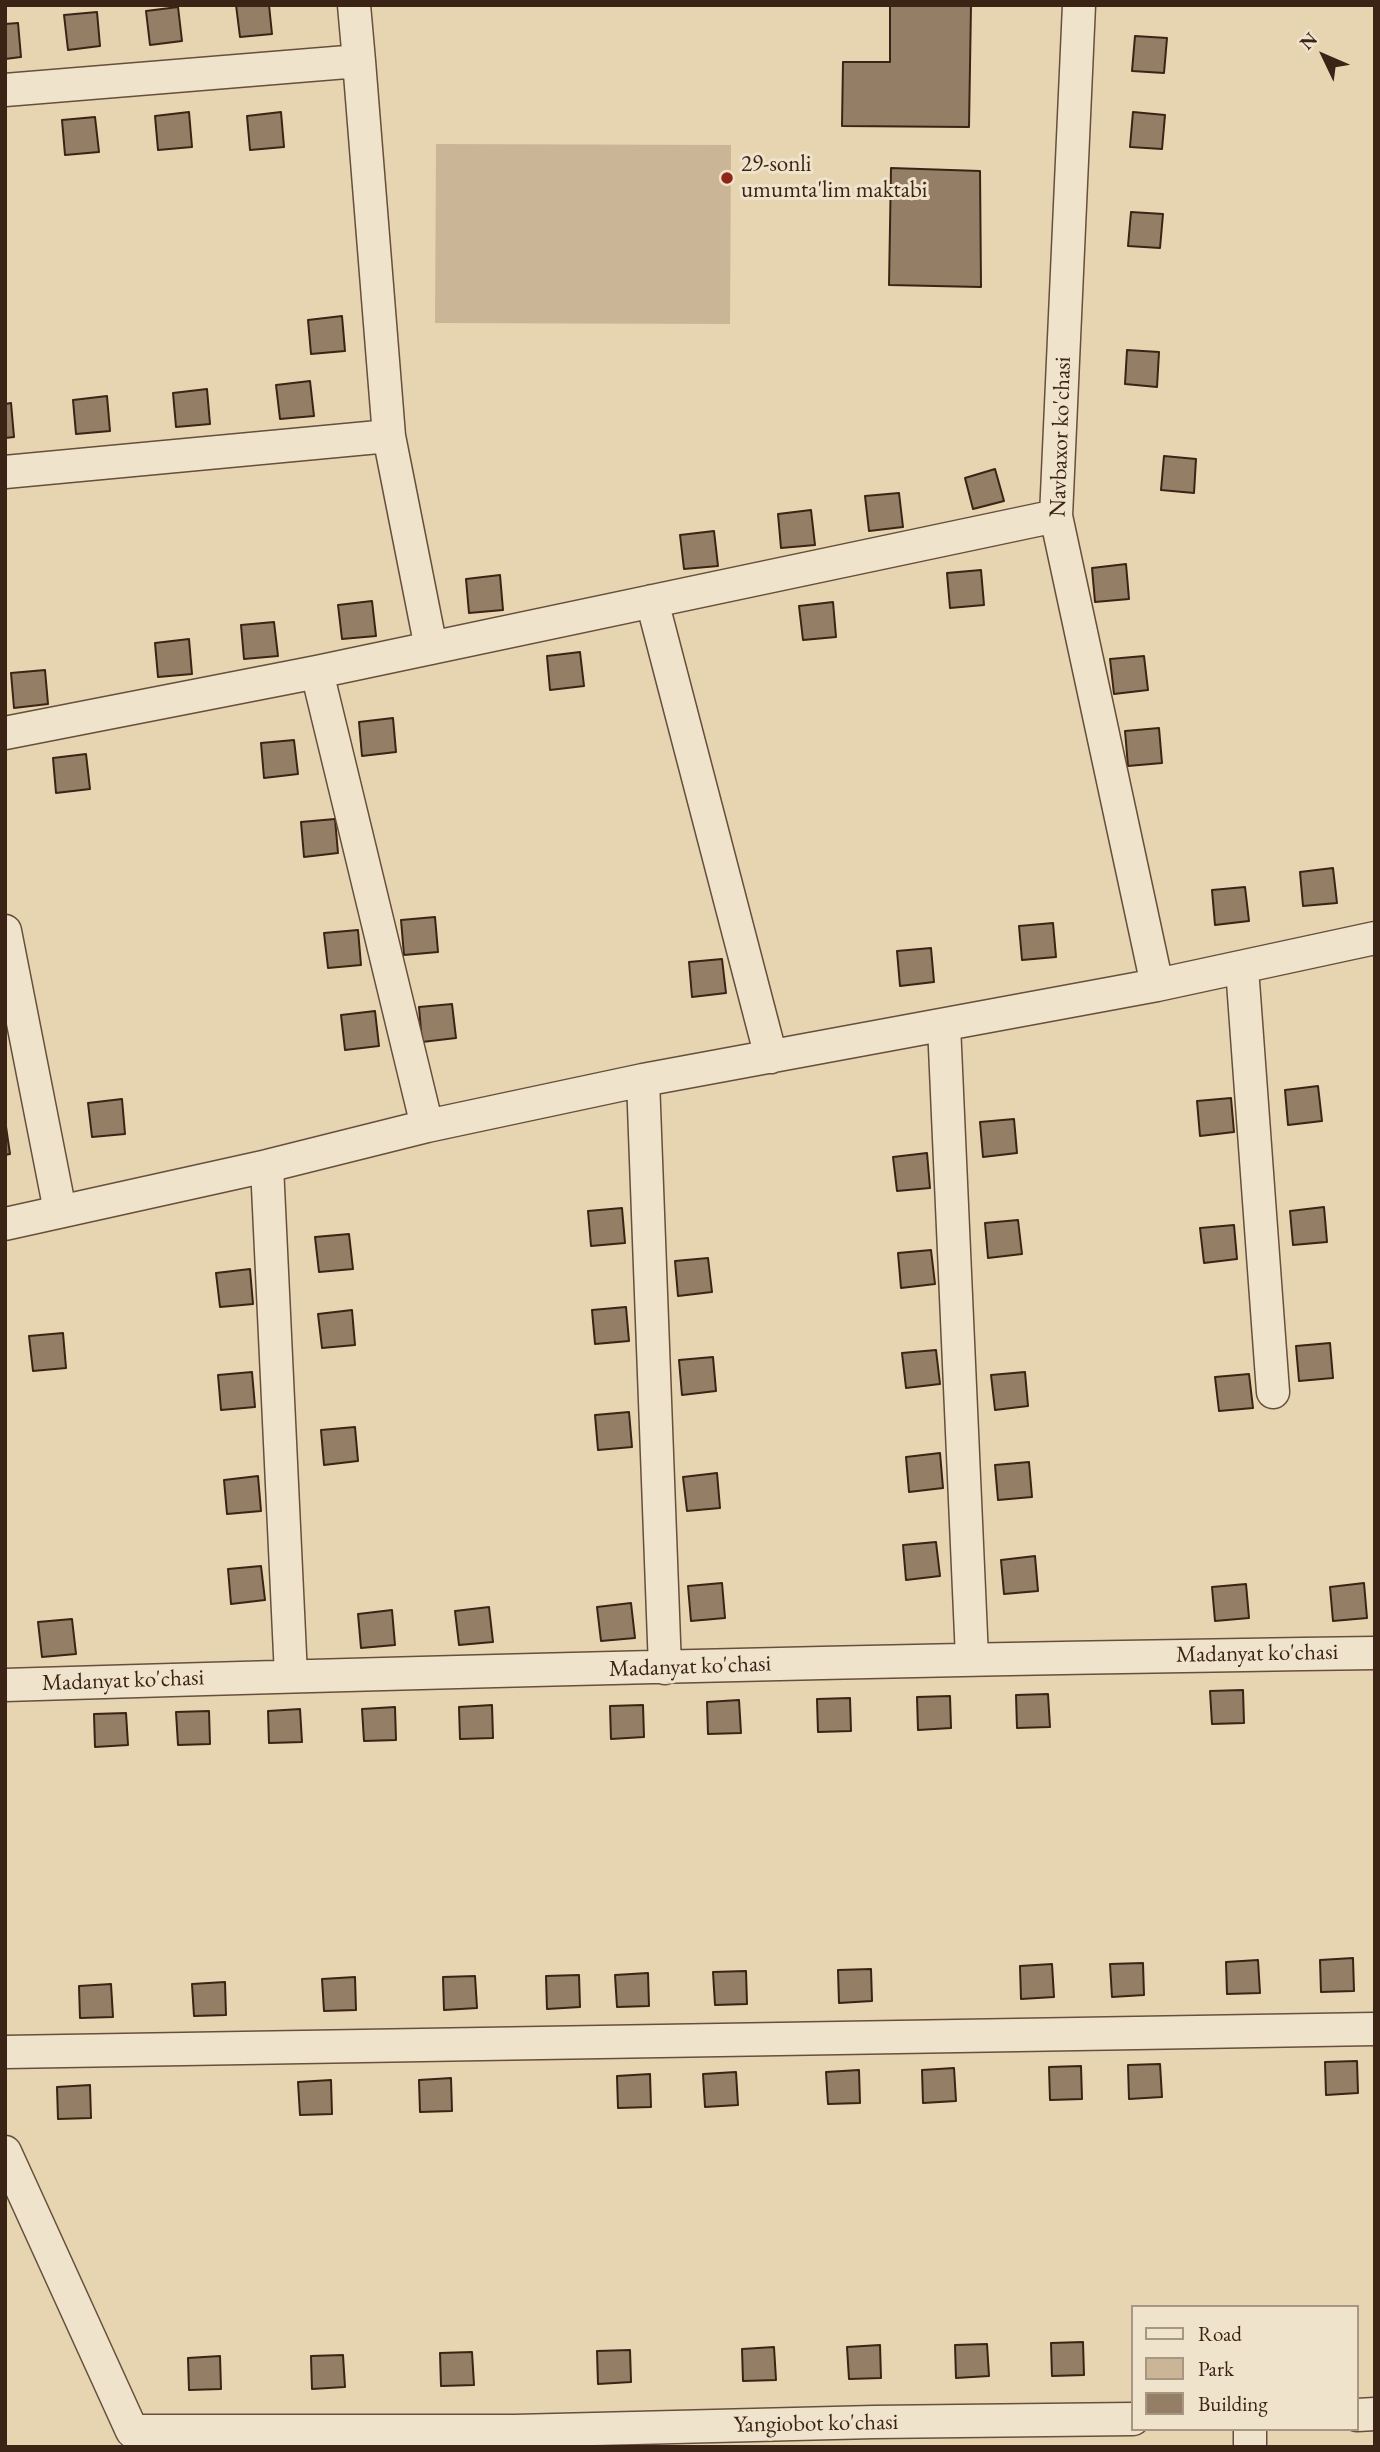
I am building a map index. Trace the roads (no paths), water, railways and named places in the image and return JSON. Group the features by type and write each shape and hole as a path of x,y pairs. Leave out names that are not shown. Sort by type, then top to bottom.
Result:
{"street":[{"path":"354,5 389,436 431,648"},
{"name":"Navbaxor ko'chasi","path":"1079,5 1056,516 1157,985"},
{"path":"5,90 359,61"},
{"path":"5,472 389,436"},
{"path":"5,733 317,672 1056,516"},
{"path":"652,601 771,1057"},
{"path":"317,672 427,1126"},
{"path":"5,931 60,1212"},
{"path":"5,1224 267,1167 427,1126 643,1080 1157,985 1375,938"},
{"path":"1242,968 1273,1392"},
{"path":"944,1024 972,1658"},
{"path":"643,1080 665,1668"},
{"path":"267,1167 291,1676"},
{"name":"Madanyat ko'chasi","path":"5,1685 972,1658 1375,1653"},
{"path":"5,2052 1375,2029"},
{"name":"Yangiobot ko'chasi","path":"5,2152 132,2431 515,2439 874,2434 1132,2419"}],"place":[{"name":"29-sonli umumta'lim maktabi","path":"727,178"}]}
